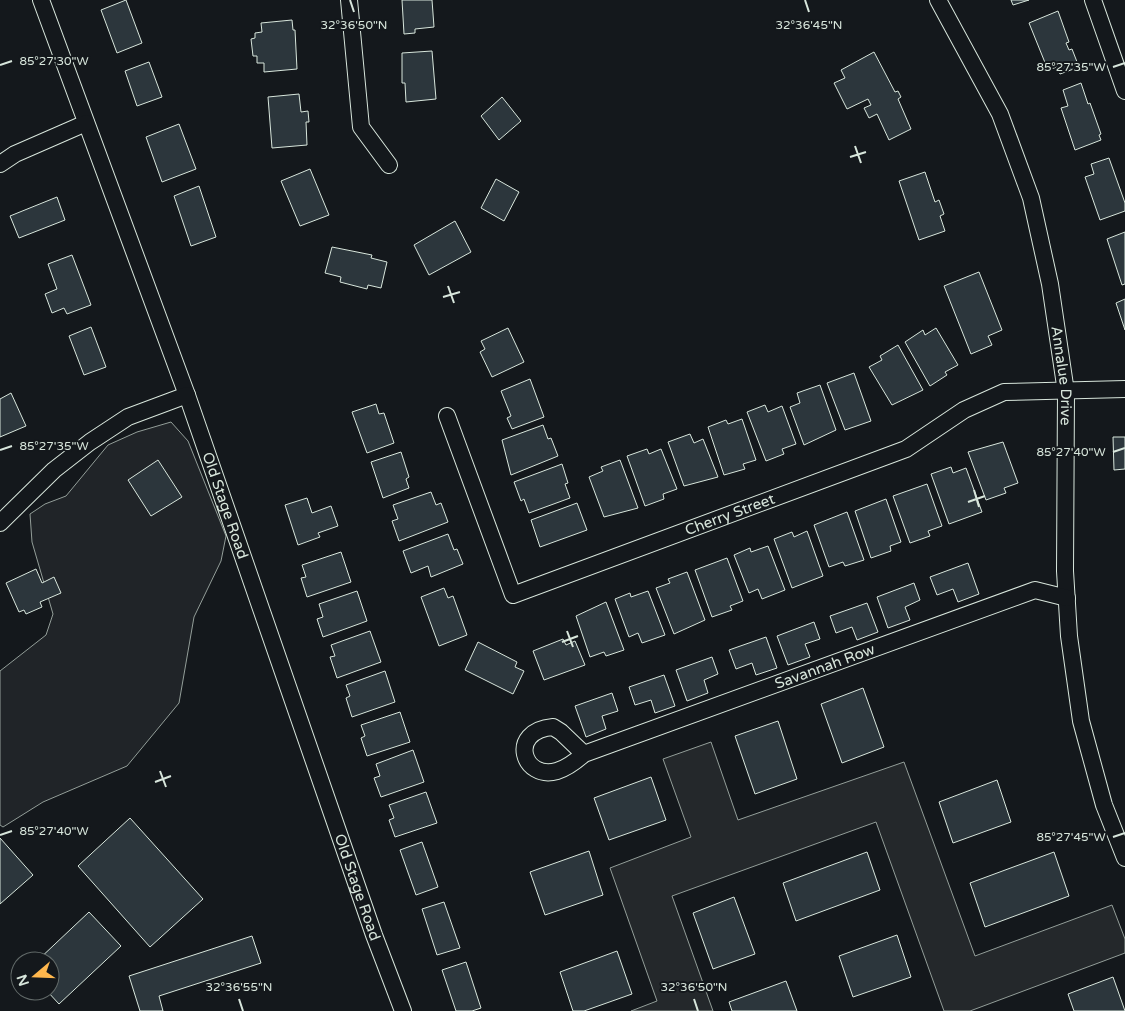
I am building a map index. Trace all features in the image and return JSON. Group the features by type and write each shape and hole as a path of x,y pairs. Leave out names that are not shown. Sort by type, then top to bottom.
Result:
{"street":[{"name":"Old Stage Road","path":"41,0 187,395 371,926 403,1011"},
{"path":"349,0 361,127 389,165"},
{"name":"Annalue Drive","path":"938,0 1000,114 1031,198 1050,284 1066,392 1067,598 1069,636 1081,721 1104,805 1125,858"},
{"path":"1093,0 1125,91"},
{"path":"0,164 15,154 86,124"},
{"name":"Cherry Street","path":"447,416 513,595 906,449 964,410 1004,392 1125,390"},
{"path":"0,523 54,470 90,442 128,417 187,395"},
{"name":"Savannah Row","path":"584,754 1035,590 1067,598"}],"shaded area":[{"path":"171,422 188,441 226,536 221,561 194,617 179,703 127,766 43,802 3,827 0,825 0,671 46,635 53,614 32,542 30,514 45,504 66,496 108,445 137,432"},
{"path":"711,742 738,820 904,762 975,956 1112,905 1125,939 1125,953 970,1011 944,1011 876,822 672,896 713,1011 631,1011 657,1001 610,868 691,837 663,759"}],"building":[{"path":"126,0 142,43 117,53 101,10"},
{"path":"402,0 432,0 434,27 415,29 415,33 404,34"},
{"path":"1011,0 1029,0 1013,5"},
{"path":"1058,11 1069,42 1066,43 1069,50 1072,49 1079,67 1060,74 1057,67 1048,70 1029,23"},
{"path":"292,20 293,30 295,30 297,69 264,72 264,63 257,63 257,56 253,56 251,39 255,38 255,33 262,32 261,23"},
{"path":"432,51 436,99 406,102 405,83 402,83 402,53"},
{"path":"874,52 895,92 898,91 901,97 898,99 911,129 889,140 877,114 869,118 864,108 871,105 868,99 847,109 834,83 845,78 841,70"},
{"path":"149,62 162,97 137,106 125,71"},
{"path":"1081,83 1101,134 1099,135 1101,140 1075,150 1061,108 1068,106 1063,90"},
{"path":"299,94 301,112 308,111 309,122 306,122 307,145 272,148 268,97"},
{"path":"502,97 521,121 499,140 481,116"},
{"path":"179,124 196,169 162,182 146,137"},
{"path":"1109,158 1125,203 1125,211 1100,220 1085,177 1094,174 1091,164"},
{"path":"310,169 329,215 300,226 281,181"},
{"path":"925,172 935,202 939,200 944,214 940,216 945,231 919,240 899,181"},
{"path":"496,179 519,192 504,221 481,208"},
{"path":"199,186 216,237 191,246 174,196"},
{"path":"57,197 65,220 19,238 10,216"},
{"path":"455,221 471,252 429,275 414,245"},
{"path":"1125,232 1125,284 1122,285 1107,239"},
{"path":"332,247 372,255 371,258 387,262 381,288 368,285 367,289 340,282 341,277 325,273"},
{"path":"72,255 91,305 67,314 64,308 52,313 45,294 57,289 48,264"},
{"path":"979,272 1002,330 988,336 992,345 971,354 944,286"},
{"path":"1125,299 1125,330 1116,303"},
{"path":"91,327 106,367 84,375 69,336"},
{"path":"508,328 524,362 492,377 480,352 485,349 481,341"},
{"path":"936,328 958,365 945,372 947,375 930,386 905,342 923,330 925,335"},
{"path":"898,345 923,390 892,405 869,367 882,360 880,356"},
{"path":"854,373 871,421 845,430 827,383"},
{"path":"530,379 544,417 512,429 507,418 511,416 501,391"},
{"path":"820,385 836,430 804,445 790,407 800,403 797,393"},
{"path":"11,393 26,426 0,437 0,399"},
{"path":"376,404 379,414 384,413 394,443 367,453 352,412"},
{"path":"765,405 768,412 782,406 796,444 782,449 784,454 766,461 747,412"},
{"path":"742,419 756,460 743,464 745,469 724,475 708,427 726,420 728,424"},
{"path":"543,425 548,439 551,438 558,456 511,475 502,440"},
{"path":"690,434 694,443 703,439 718,477 684,486 668,442"},
{"path":"1113,437 1125,437 1125,469 1114,470"},
{"path":"1003,442 1018,483 1004,488 1006,493 986,500 968,452"},
{"path":"647,449 649,454 661,449 677,489 663,494 664,499 645,506 627,456"},
{"path":"401,452 409,477 406,479 409,488 383,498 371,462"},
{"path":"158,460 182,497 151,516 128,480"},
{"path":"620,460 638,508 604,517 589,477 603,471 601,467"},
{"path":"562,464 568,483 565,484 570,498 529,513 524,499 521,501 514,482"},
{"path":"951,467 953,473 966,468 982,512 949,524 931,474"},
{"path":"927,484 942,526 928,531 930,536 910,543 893,496"},
{"path":"431,492 436,505 441,503 448,522 399,541 392,521 398,519 393,505"},
{"path":"307,498 312,513 331,506 338,526 318,533 320,537 298,545 285,505"},
{"path":"886,499 901,542 890,546 891,551 871,558 855,511"},
{"path":"577,503 587,530 540,547 531,520"},
{"path":"847,512 864,560 845,566 843,562 829,567 814,525"},
{"path":"807,531 823,576 792,588 774,539 792,532 794,537"},
{"path":"448,534 454,550 457,549 463,564 431,577 428,566 411,573 403,551"},
{"path":"768,546 785,590 762,599 758,589 749,593 734,555 750,548 751,552"},
{"path":"341,552 351,582 307,597 301,578 306,577 302,565"},
{"path":"727,558 743,601 730,606 732,610 712,617 695,570"},
{"path":"968,563 979,594 958,602 953,589 937,595 930,577"},
{"path":"36,569 42,583 54,577 61,593 40,602 42,607 26,614 24,610 19,612 6,583"},
{"path":"687,572 705,620 674,634 656,588 670,583 668,579"},
{"path":"914,583 920,600 905,607 910,620 888,628 877,597"},
{"path":"444,588 448,598 453,596 467,635 439,646 421,597"},
{"path":"357,591 367,621 323,637 317,619 323,617 319,604"},
{"path":"648,591 665,635 642,643 638,633 629,637 615,599 630,593 631,597"},
{"path":"606,602 624,650 606,656 604,652 590,657 576,616"},
{"path":"867,603 878,632 857,640 852,627 836,633 830,616"},
{"path":"814,622 820,639 805,644 810,657 788,665 777,636"},
{"path":"370,631 381,662 337,678 330,657 335,656 331,645"},
{"path":"766,637 777,668 756,675 752,663 736,669 729,650"},
{"path":"563,639 566,645 575,641 585,665 544,680 533,651"},
{"path":"478,642 517,662 515,667 524,671 513,694 465,670"},
{"path":"712,657 718,674 704,680 708,693 687,701 676,670"},
{"path":"385,671 395,702 352,717 346,698 350,696 346,685"},
{"path":"664,675 675,706 655,713 651,700 635,705 629,687"},
{"path":"863,688 884,747 842,763 821,704"},
{"path":"612,693 618,711 602,716 606,729 586,737 575,706"},
{"path":"400,712 410,742 367,756 361,738 365,736 361,725"},
{"path":"778,721 797,779 755,794 735,736"},
{"path":"413,750 424,782 381,797 374,778 380,776 376,764"},
{"path":"651,777 666,820 609,840 594,798"},
{"path":"997,780 1011,822 953,843 939,802"},
{"path":"426,792 437,823 395,837 389,820 394,818 389,805"},
{"path":"130,818 203,899 150,947 78,866"},
{"path":"0,838 33,875 0,904"},
{"path":"422,842 438,887 416,895 400,850"},
{"path":"589,851 603,895 545,915 530,872"},
{"path":"867,852 880,890 796,921 783,883"},
{"path":"1054,852 1069,896 985,927 970,883"},
{"path":"734,897 755,954 713,969 693,913"},
{"path":"444,902 460,948 437,955 422,909"},
{"path":"89,912 121,946 59,1004 56,1001 60,1001 60,951 48,951"},
{"path":"897,935 911,977 853,997 839,956"},
{"path":"252,936 261,963 159,996 163,1011 140,1011 129,976"},
{"path":"617,951 632,994 584,1011 573,1011 560,972"},
{"path":"466,962 481,1008 472,1011 456,1011 442,970"},
{"path":"1113,977 1125,1011 1074,1011 1068,994"},
{"path":"786,981 797,1011 732,1011 729,1002"}]}
